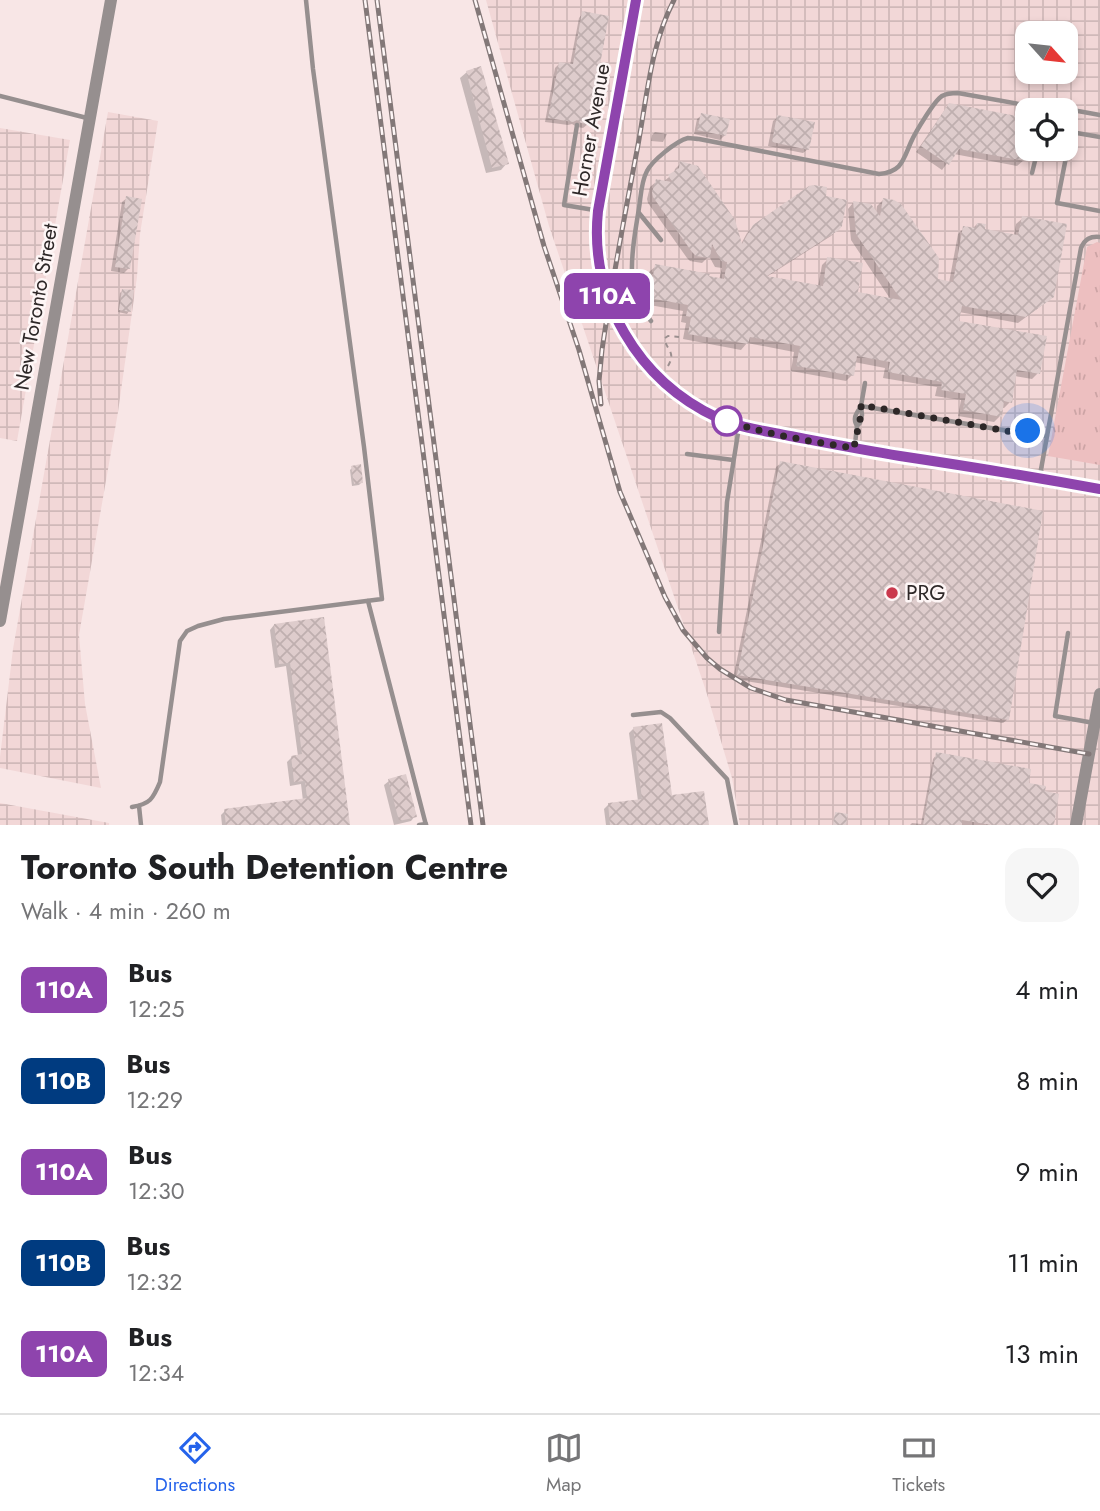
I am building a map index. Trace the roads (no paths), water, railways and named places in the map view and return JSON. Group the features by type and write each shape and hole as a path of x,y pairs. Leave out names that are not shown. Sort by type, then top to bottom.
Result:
{"main road":[{"name":"Horner Avenue","path":"636,0 598,211 597,236 602,280 617,321 651,371 686,401 739,426 1100,489"}],"street":[{"name":"New Toronto Street","path":"0,621 111,0"},
{"path":"1076,825 1096,740 1095,723 1100,694"}],"lane":[{"path":"132,807 147,803 154,796 160,782 180,641 187,631 224,619 382,599 306,0"},
{"path":"651,321 635,292 630,265 638,213 646,173 654,160 680,142 689,138 879,174 890,173 898,168 914,135 941,97 958,93 1015,104"},
{"path":"0,96 90,119"},
{"path":"1078,111 1100,115"},
{"path":"577,125 564,205 598,211"},
{"path":"1100,137 1071,132 1057,203 1100,211"},
{"path":"1032,173 1035,161"},
{"path":"638,213 661,240"},
{"path":"1039,478 1081,248 1088,239 1100,237"},
{"path":"854,448 857,426 862,415 865,383"},
{"path":"861,407 1047,436"},
{"path":"719,632 727,502 739,426"},
{"path":"687,454 733,460"},
{"path":"368,601 426,824 419,825"},
{"path":"1068,633 1055,716 1095,723"},
{"path":"633,715 661,712 703,752 727,779 736,825"},
{"path":"139,806 141,825"}],"railway":[{"path":"365,0 471,825"},
{"path":"377,0 483,825"},
{"path":"475,0 544,246 579,350 620,492 665,597 683,630 720,669 751,688 786,700 1089,754"},
{"path":"601,404 599,381 602,350 647,89 660,34 674,0"}],"place":[{"name":"PRG","path":"892,593"}]}
